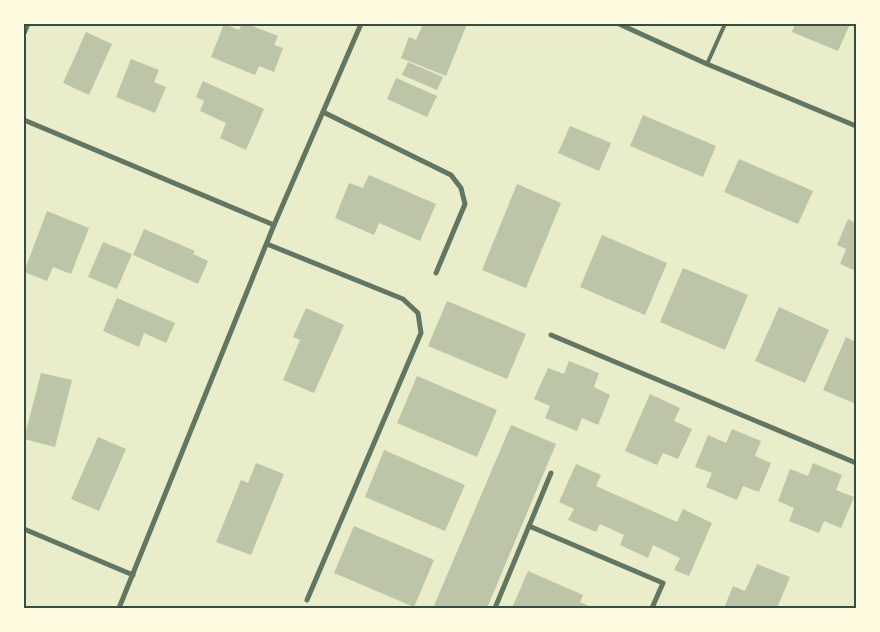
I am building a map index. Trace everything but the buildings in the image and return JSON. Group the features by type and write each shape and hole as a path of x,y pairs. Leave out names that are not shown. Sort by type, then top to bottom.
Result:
{"street":[{"path":"24,33 28,24"},
{"path":"119,608 274,226 360,24"},
{"path":"619,24 707,64 856,126"},
{"path":"323,112 451,175 461,188 465,204 436,273"},
{"path":"24,120 274,226"},
{"path":"267,244 403,299 418,313 421,333 307,600"},
{"path":"551,335 856,463"},
{"path":"495,608 552,473"},
{"path":"529,526 663,583 652,608"},
{"path":"24,529 133,575"}],"lane":[{"path":"707,64 725,24"}]}
